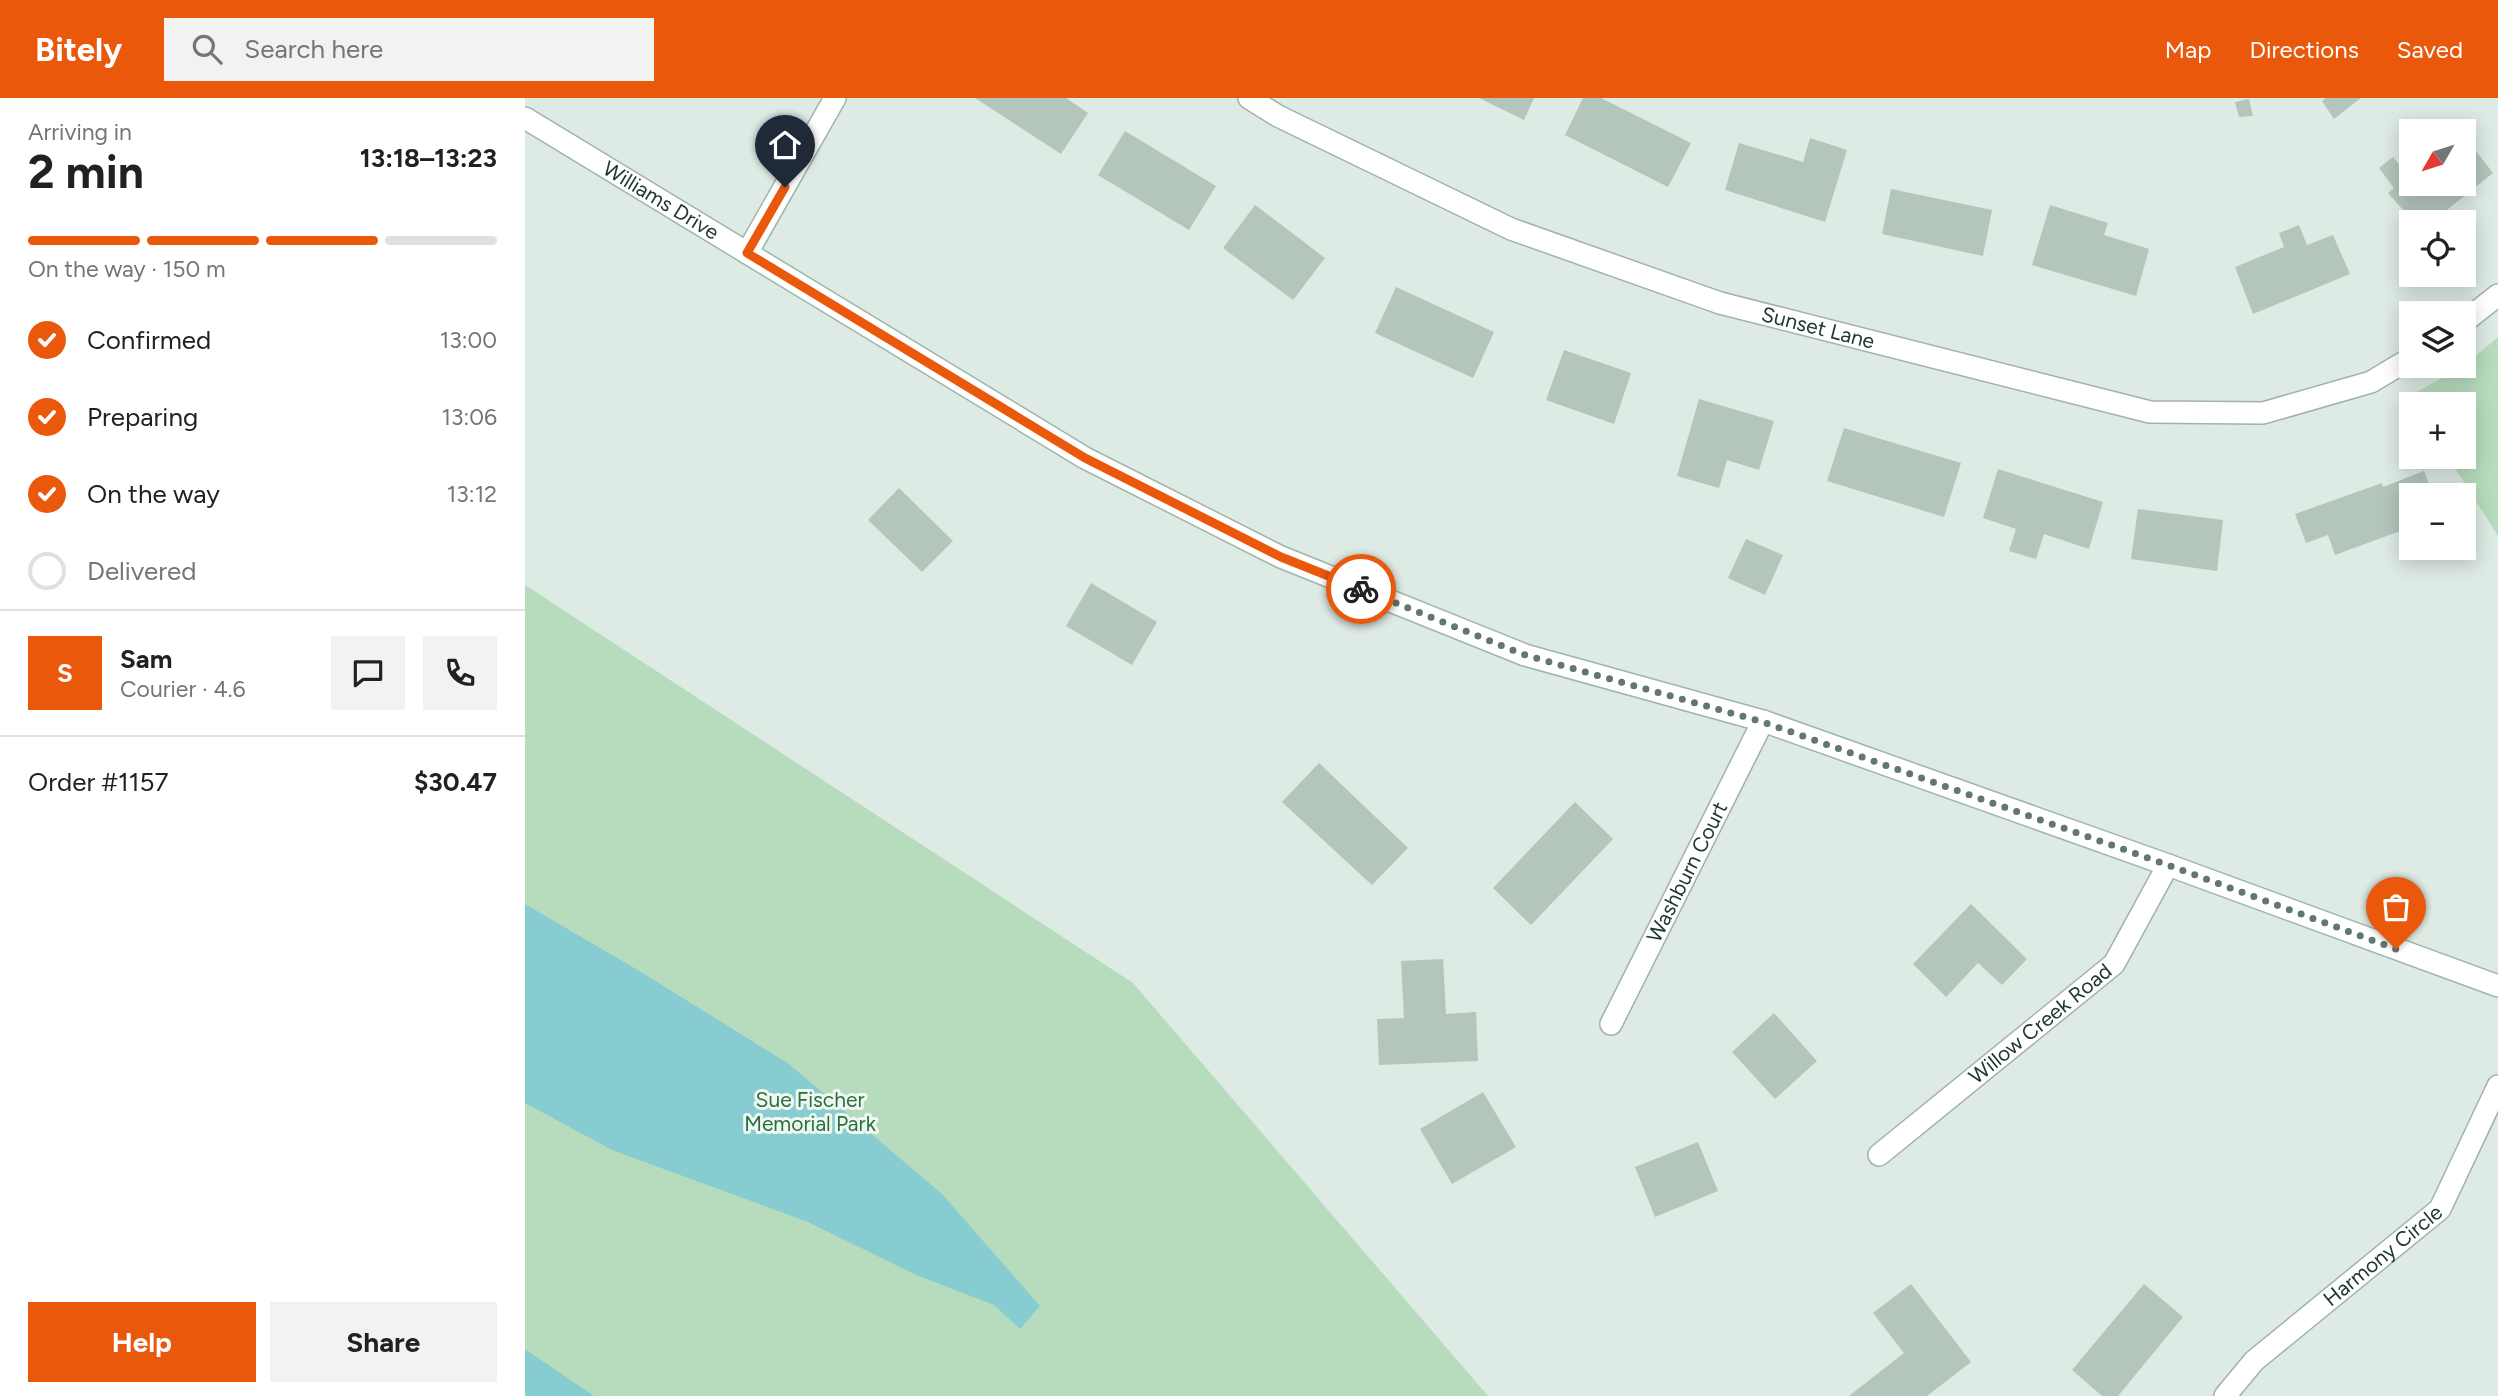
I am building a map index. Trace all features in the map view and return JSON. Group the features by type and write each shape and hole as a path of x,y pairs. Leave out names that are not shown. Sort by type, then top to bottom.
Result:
{"street":[{"path":"747,253 835,98"},
{"name":"Sunset Lane","path":"1249,98 1278,116 1511,229 1720,303 2150,412 2263,413 2371,382 2399,365"},
{"name":"Williams Drive","path":"525,118 1085,458 1281,557 1525,655 1763,722 2168,865 2498,986"},
{"path":"2476,312 2498,295"},
{"name":"Washburn Court","path":"1611,1024 1763,722"},
{"name":"Willow Creek Road","path":"1879,1155 2114,964 2168,865"},
{"name":"Harmony Circle","path":"2225,1396 2254,1361 2440,1209 2498,1086"}],"green space":[{"path":"2498,337 2498,536 2476,501 2476,483 2464,483 2456,469 2476,469 2476,392 2416,392 2442,378 2476,378 2476,356"},
{"name":"Sue Fischer Memorial Park","path":"525,585 1133,983 1488,1396 525,1396"}],"water":[{"path":"525,904 789,1064 942,1194 1040,1306 1020,1329 994,1305 916,1275 808,1222 612,1150 525,1103"},
{"path":"525,1349 594,1396 525,1396"}],"building":[{"path":"975,98 1066,98 1088,113 1061,154"},
{"path":"1479,98 1534,98 1524,120"},
{"path":"1583,98 1601,98 1691,143 1668,187 1565,135"},
{"path":"2326,98 2361,98 2334,119 2322,101"},
{"path":"2249,99 2253,116 2239,117 2235,102"},
{"path":"1125,131 1216,186 1189,230 1098,175"},
{"path":"1810,138 1847,150 1825,222 1725,190 1739,143 1803,162"},
{"path":"2476,151 2493,173 2476,187"},
{"path":"2393,157 2399,164 2399,196 2464,196 2447,210 2403,210 2388,193 2394,188 2379,168"},
{"path":"1891,189 1992,210 1983,256 1882,234"},
{"path":"1255,205 1325,258 1293,300 1223,248"},
{"path":"2050,205 2108,223 2104,235 2149,249 2136,296 2032,265"},
{"path":"2299,225 2307,245 2333,235 2350,274 2253,314 2235,267 2284,247 2279,233"},
{"path":"1396,287 1494,332 1473,378 1375,333"},
{"path":"1564,350 1631,373 1614,424 1546,400"},
{"path":"1699,399 1774,421 1759,470 1727,460 1719,488 1677,476"},
{"path":"1844,428 1961,463 1944,517 1827,481"},
{"path":"1998,469 2103,502 2089,549 2044,534 2036,559 2009,551 2016,529 1983,518"},
{"path":"2424,471 2428,483 2399,483 2399,531 2335,555 2328,535 2306,543 2295,514 2382,483 2383,487"},
{"path":"899,488 953,541 922,572 868,520"},
{"path":"2138,509 2223,520 2217,571 2131,559"},
{"path":"1746,539 1783,555 1765,595 1728,578"},
{"path":"1091,583 1157,622 1132,665 1066,626"},
{"path":"1319,763 1408,848 1372,885 1282,802"},
{"path":"1575,802 1613,839 1531,925 1493,888"},
{"path":"1971,904 2027,959 2002,985 1978,963 1946,997 1913,964"},
{"path":"1443,959 1446,1014 1476,1012 1478,1061 1379,1065 1377,1019 1404,1018 1401,961"},
{"path":"1774,1013 1817,1061 1775,1099 1732,1052"},
{"path":"1483,1092 1516,1147 1452,1184 1420,1129"},
{"path":"1698,1142 1718,1191 1655,1217 1635,1167"},
{"path":"1911,1284 1971,1362 1927,1396 1849,1396 1904,1353 1873,1313"},
{"path":"2144,1284 2183,1317 2118,1396 2102,1396 2072,1370"}],"way so far":[{"path":"1361,589 1525,655 1763,722 2168,865 2396,949"}],"route":[{"path":"785,187 747,253 1085,458 1281,557 1361,589"}]}
